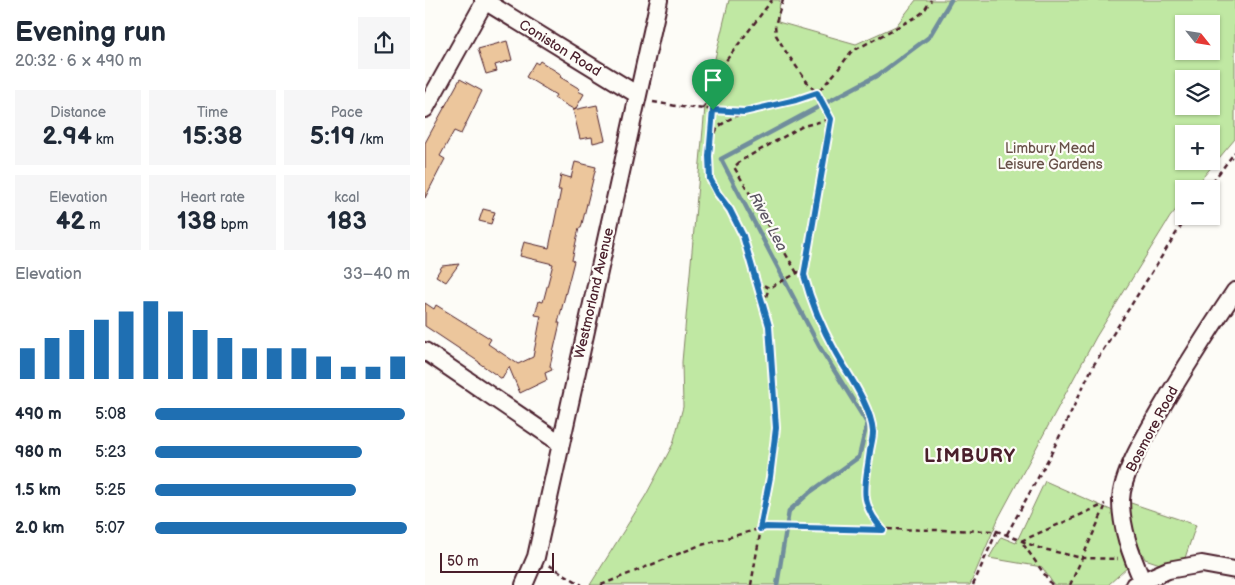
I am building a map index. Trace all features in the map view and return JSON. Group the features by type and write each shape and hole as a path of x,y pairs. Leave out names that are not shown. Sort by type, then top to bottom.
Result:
{"street":[{"name":"Coniston Road","path":"484,0 637,97"},
{"path":"425,109 484,0"},
{"name":"Westmorland Avenue","path":"524,585 536,557 659,0"},
{"name":"Bosmore Road","path":"1137,583 1122,515 1121,498 1128,472 1144,438 1189,361 1235,290"},
{"path":"425,351 560,443"},
{"path":"1137,583 1168,570 1202,564 1235,570"}],"path":[{"path":"703,109 725,62 772,0"},
{"path":"783,0 775,25 776,35 810,86 817,93 831,119 804,275 810,299 835,352 869,414 873,433 865,478 865,498 875,521 883,530"},
{"path":"711,141 718,127 744,112 817,93 837,72 851,52 918,16 931,0"},
{"path":"637,97 659,104 744,112"},
{"path":"713,110 709,156 710,179 730,210 743,236 769,326 776,428 770,477 751,585"},
{"path":"797,274 734,167 742,160 803,126 831,119"},
{"path":"1214,180 1235,152"},
{"path":"1007,535 1051,454 1093,366 1181,225"},
{"path":"763,305 769,288 805,269"},
{"path":"756,281 769,288"},
{"path":"1021,541 1107,504 1070,585"},
{"path":"601,585 698,546 766,527 997,531 1039,548 1082,558 1111,559 1132,556"},
{"path":"973,585 997,531"},
{"path":"1021,541 1052,585"},
{"path":"536,557 582,585"}],"green space":[{"name":"Limbury Mead Leisure Gardens","path":"729,0 780,0 778,22 856,44 896,26 916,0 1235,0 1235,139 1220,157 1220,125 1175,125 1175,170 1209,170 1201,180 1175,180 1175,211 1096,337 999,517 970,585 590,585 646,495 673,444 683,407 682,362 706,96"},
{"path":"1045,481 1113,511 1129,566 1108,585 1054,585 1042,567 989,558 1001,537 1016,543"},
{"path":"1128,502 1196,525 1185,558 1160,564 1145,559 1131,530"}],"building":[{"path":"507,41 512,60 495,65 497,71 486,74 478,49"},
{"path":"540,61 562,75 560,77 580,89 578,91 584,94 575,110 554,98 556,95 526,77 535,62 538,64"},
{"path":"460,79 482,91 461,134 454,131 440,156 445,159 425,198 425,143"},
{"path":"597,105 605,140 593,143 592,137 580,139 573,110"},
{"path":"575,162 596,167 581,228 579,228 572,260 574,261 558,323 560,323 550,366 552,370 545,373 547,380 520,393 509,367 502,379 425,326 425,303 434,309 436,305 491,339 488,344 518,364 533,357 541,316 535,315 539,301 543,302 553,264 520,256 524,242 549,248 561,190 558,190 561,175 571,178"},
{"path":"483,209 495,212 491,224 479,221"},
{"path":"459,264 446,282 436,276 442,266"}],"waterway":[{"name":"River Lea","path":"777,585 789,511 809,493 859,457 867,423 819,346 721,159 878,75 929,37 951,0"}],"district":[{"name":"LIMBURY","path":"970,456"}],"route":[{"path":"817,93 831,119 804,275 810,299 835,352 869,414 873,433 865,478 865,498 875,521 883,530 766,527 760,529 770,477 776,428 769,326 743,236 730,210 710,179 709,156 713,110 744,112 817,93"}]}
